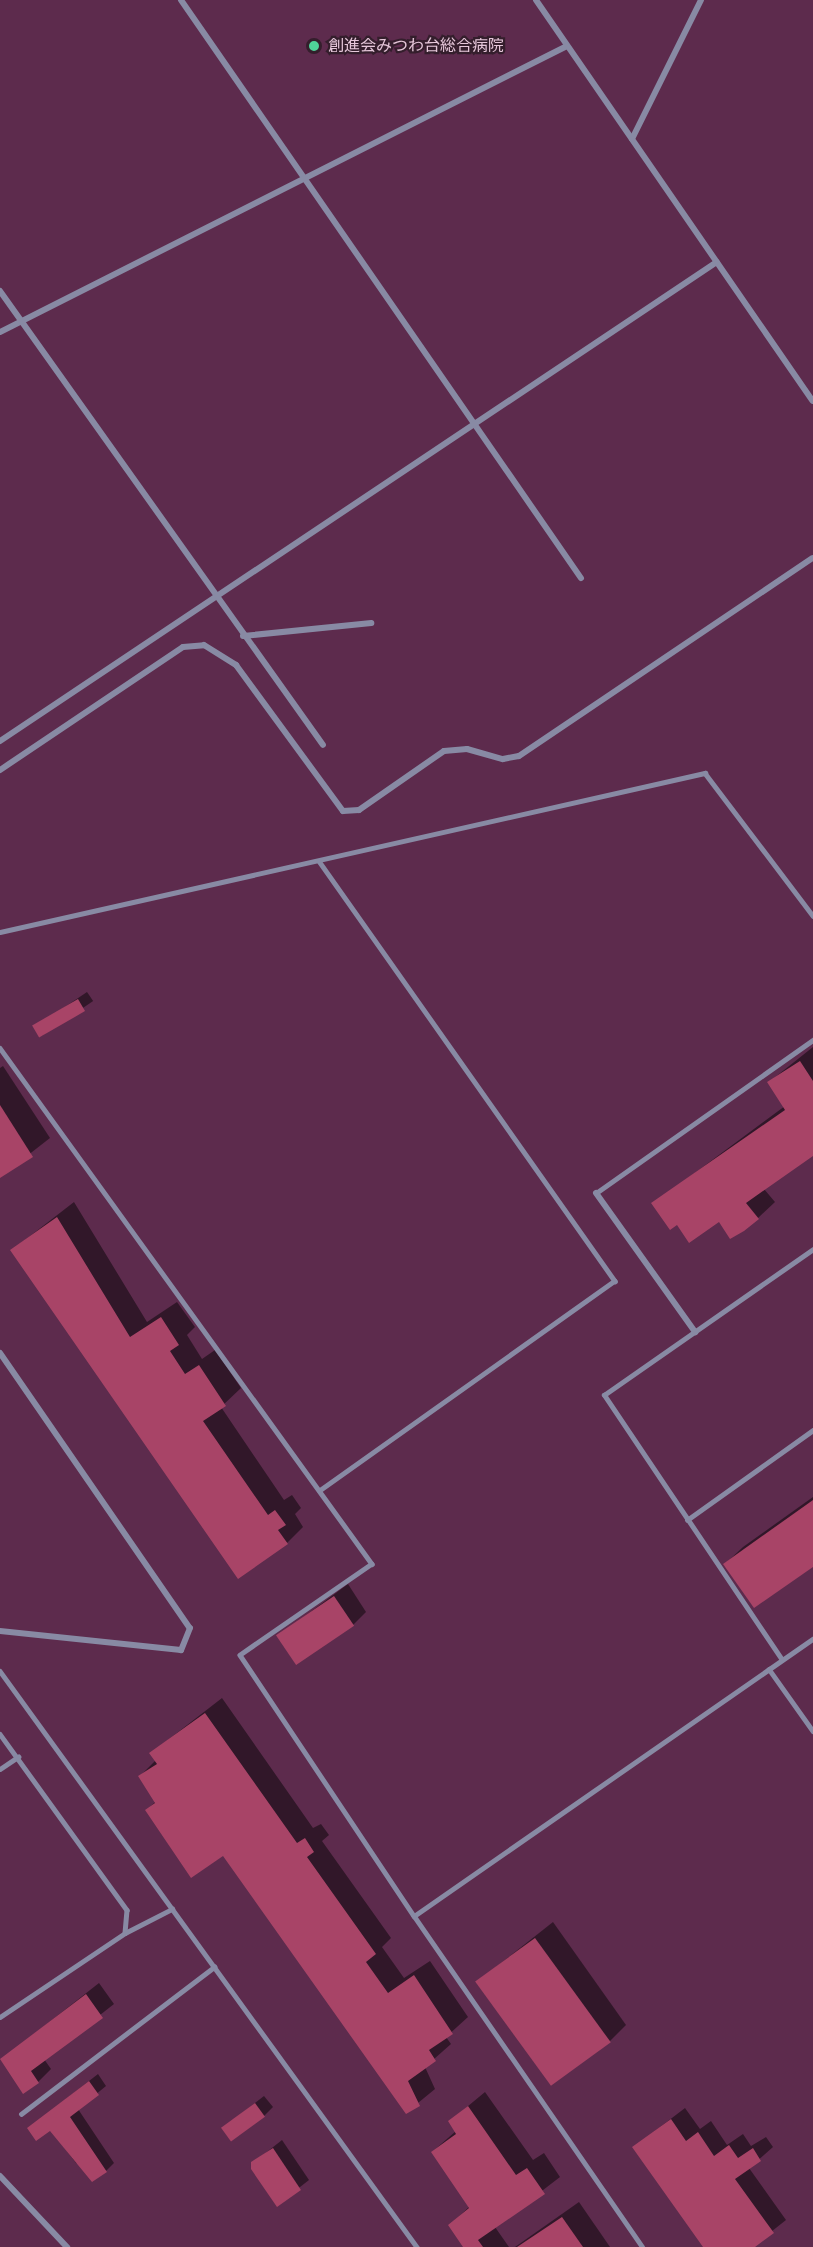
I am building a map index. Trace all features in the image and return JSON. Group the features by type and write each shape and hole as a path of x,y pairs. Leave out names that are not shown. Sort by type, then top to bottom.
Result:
{"street":[{"path":"181,0 581,578"},
{"path":"536,0 813,401"},
{"path":"632,139 701,0"},
{"path":"0,332 567,46"},
{"path":"0,741 717,262"},
{"path":"0,291 214,598 323,745"},
{"path":"0,770 183,647 204,645 236,665 343,811 359,810 444,751 467,749 504,759 519,756 813,558"},
{"path":"243,636 371,622"},
{"path":"596,1193 695,1332"},
{"path":"0,1353 190,1628 181,1650 0,1631"},
{"path":"0,2176 67,2247"}],"lane":[{"path":"0,932 705,774 813,916"},
{"path":"319,861 615,1281 320,1491"},
{"path":"596,1193 813,1040"},
{"path":"0,1048 372,1564 240,1655 414,1916 642,2247"},
{"path":"782,1660 604,1395 813,1249"},
{"path":"687,1520 813,1430"},
{"path":"414,1916 813,1639"},
{"path":"769,1669 813,1731"},
{"path":"0,1671 417,2247"},
{"path":"0,1734 128,1910 125,1933"},
{"path":"0,1769 18,1757"},
{"path":"0,2017 125,1933 172,1909"},
{"path":"21,2114 214,1966"}],"building":[{"path":"78,999 85,1011 39,1038 32,1026"},
{"path":"800,1061 813,1081 813,1156 746,1203 759,1219 730,1239 719,1222 689,1243 677,1225 670,1230 651,1203 785,1110 767,1082"},
{"path":"0,1105 33,1157 0,1178"},
{"path":"57,1217 130,1337 161,1317 179,1345 170,1351 185,1374 199,1365 226,1406 203,1421 268,1515 275,1510 286,1525 278,1530 288,1544 238,1579 10,1250"},
{"path":"813,1500 813,1567 754,1608 723,1564"},
{"path":"334,1596 354,1626 296,1665 276,1635"},
{"path":"205,1713 297,1843 305,1838 314,1852 307,1857 376,1954 366,1962 388,1993 414,1975 453,2034 429,2050 436,2061 408,2081 420,2106 406,2114 223,1856 191,1878 145,1810 155,1803 138,1776 157,1764 149,1753"},
{"path":"535,1938 611,2042 551,2086 475,1981"},
{"path":"86,1994 103,2018 31,2071 39,2083 23,2094 0,2059"},
{"path":"89,2081 99,2095 70,2117 107,2172 92,2182 50,2131 36,2141 27,2128"},
{"path":"255,2103 265,2117 231,2141 221,2128"},
{"path":"468,2106 516,2175 527,2168 545,2194 478,2240 483,2247 463,2247 448,2225 469,2208 431,2152 456,2134 448,2121"},
{"path":"671,2119 686,2141 698,2132 714,2156 729,2145 738,2158 753,2148 761,2161 735,2179 774,2233 755,2247 703,2247 632,2147"},
{"path":"273,2148 301,2190 277,2207 251,2169 251,2162"},
{"path":"562,2217 583,2247 517,2247"}],"place":[{"name":"創進会みつわ台総合病院","path":"314,46"}]}
